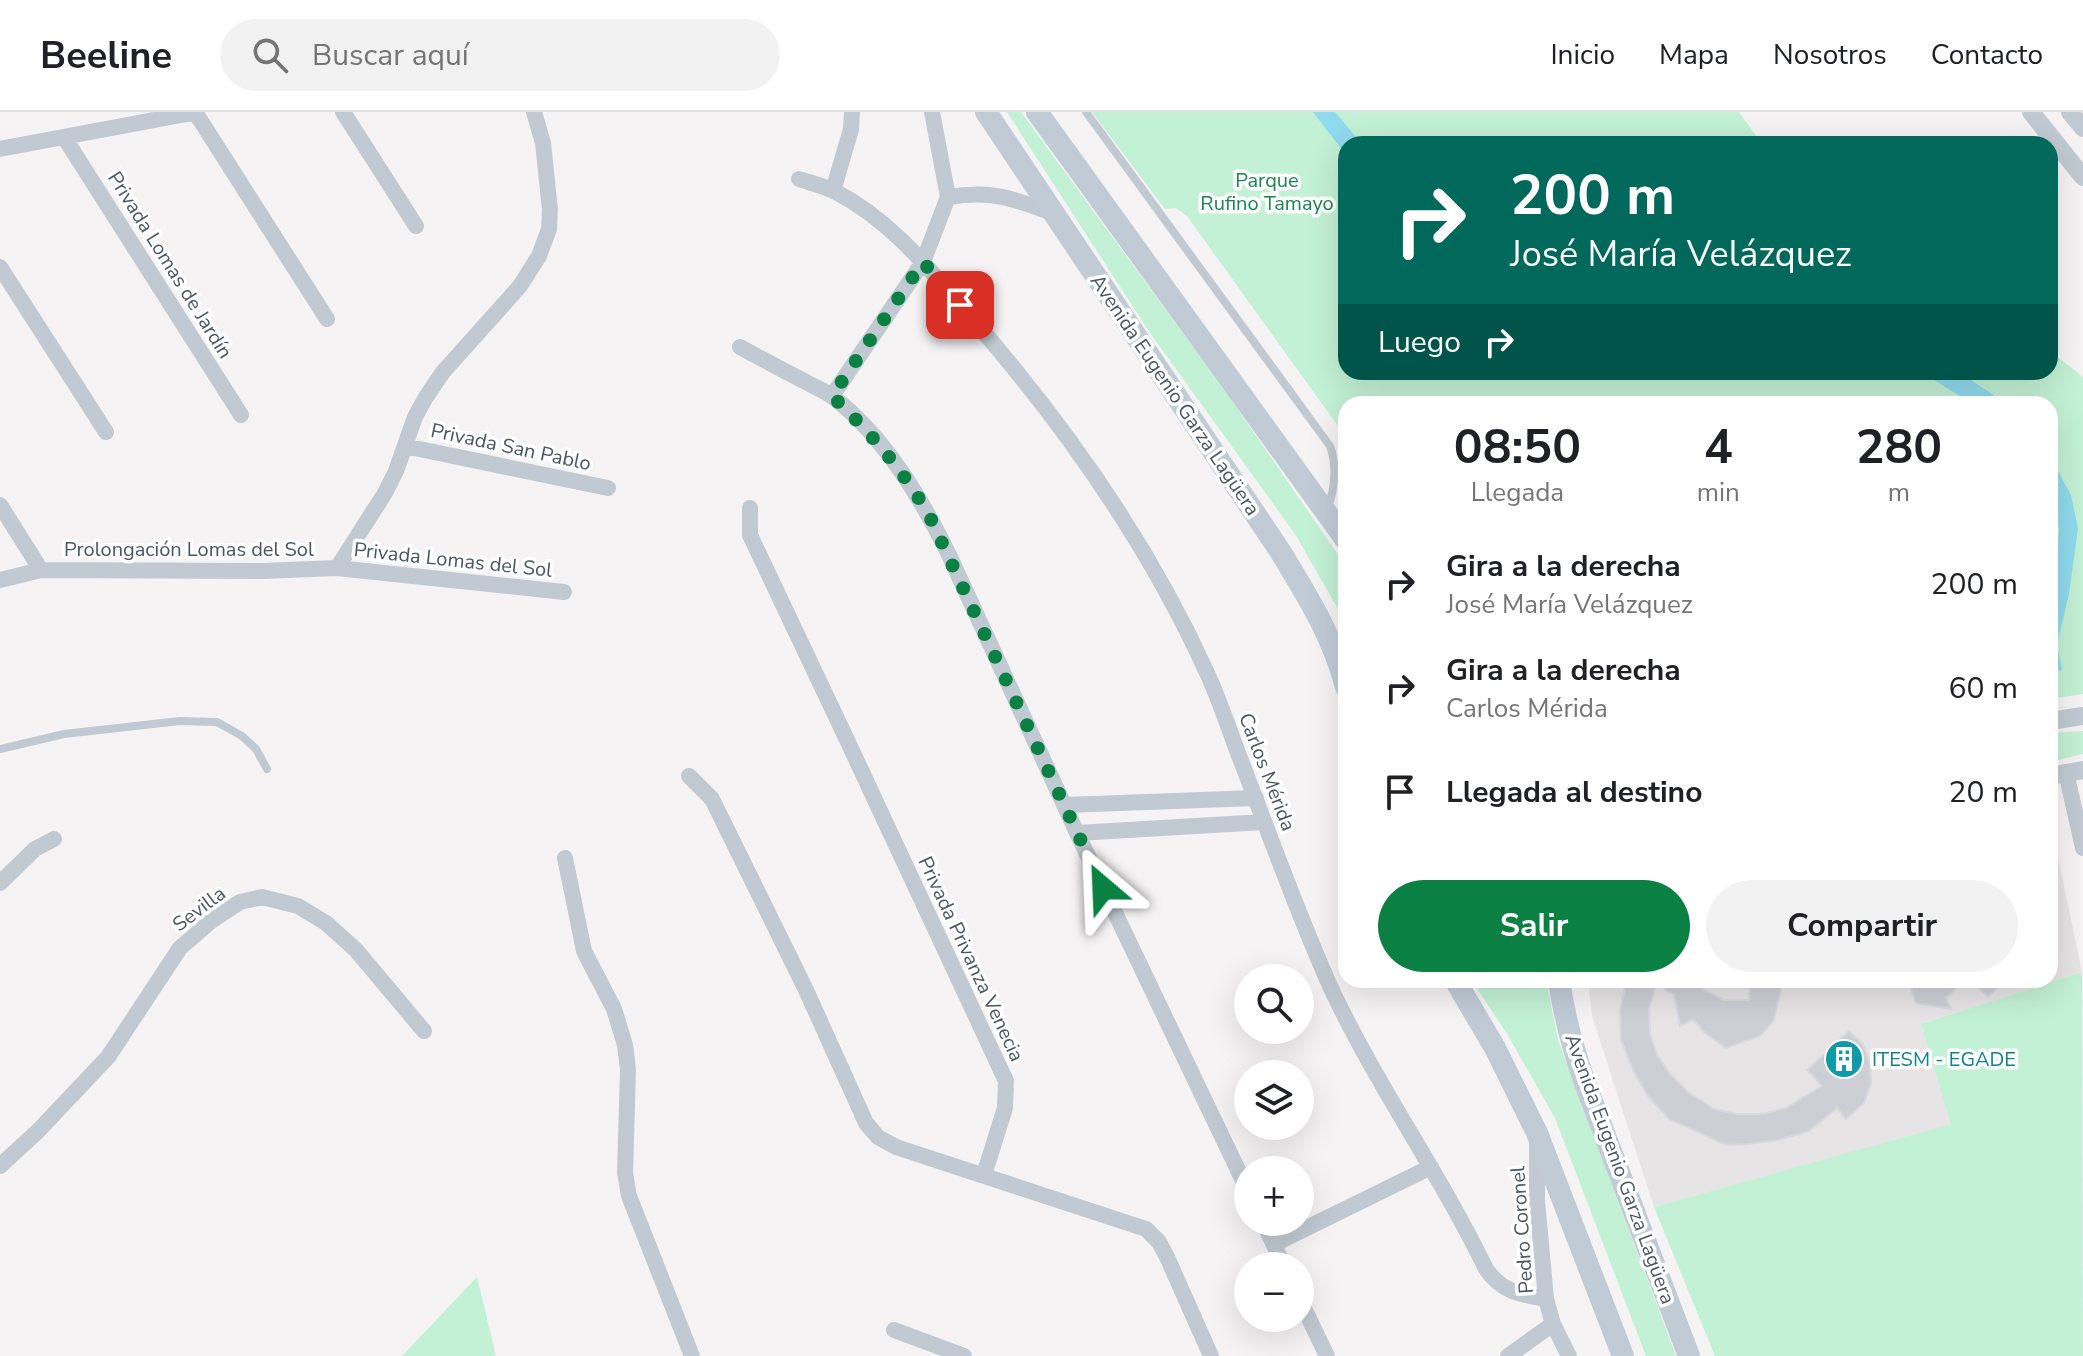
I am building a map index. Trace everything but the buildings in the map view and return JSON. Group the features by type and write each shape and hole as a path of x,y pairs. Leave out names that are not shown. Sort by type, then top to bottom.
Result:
{"main road":[{"name":"Avenida Eugenio Garza Lagüera","path":"986,112 1288,564 1328,633 1338,663"},
{"path":"1037,112 1338,528"},
{"path":"1460,988 1495,1048 1537,1133 1623,1356"},
{"name":"Avenida Eugenio Garza Lagüera","path":"1560,988 1562,1008 1585,1083 1689,1356"}],"street":[{"path":"0,149 196,112 327,319"},
{"path":"343,112 416,226"},
{"name":"Prolongación Lomas del Sol","path":"0,580 41,570 262,571 337,568 385,493 426,397 443,372 520,286 539,256 549,229 550,210 543,143 534,112"},
{"path":"833,191 851,129 852,112"},
{"path":"832,396 923,262 948,197 932,112"},
{"path":"2031,112 2050,136"},
{"path":"2070,112 2083,128"},
{"name":"Privada Lomas de Jardín","path":"64,137 241,415"},
{"path":"2058,146 2083,177"},
{"name":"Carlos Mérida","path":"799,179 833,191 877,218 923,262 1038,399 1126,523 1186,627 1209,677 1264,822 1348,1022 1495,1282 1507,1290 1546,1299"},
{"path":"948,197 996,194 1052,213"},
{"path":"0,267 106,432"},
{"path":"740,347 832,396 863,425 913,488 929,515 1234,1162"},
{"name":"Privada San Pablo","path":"405,446 608,488"},
{"path":"0,505 41,570"},
{"name":"Privada Privanza Venecia","path":"750,508 750,535 1006,1081 1005,1108 984,1175"},
{"name":"Privada Lomas del Sol","path":"337,568 564,592"},
{"path":"2058,720 2083,716"},
{"path":"2066,773 2083,848"},
{"path":"689,776 712,799 872,1131 896,1147 1146,1229 1153,1234 1167,1257 1211,1356"},
{"path":"1065,805 1256,798"},
{"path":"1077,833 1264,822"},
{"path":"0,883 35,849 54,839"},
{"path":"565,858 584,951 614,1009 625,1045 628,1069 625,1173 629,1196 692,1356"},
{"name":"Sevilla","path":"0,1166 108,1057 180,948 211,921 240,902 262,897 298,906 326,923 356,950 424,1031"},
{"name":"Pedro Coronel","path":"1537,1133 1537,1201 1546,1299 1553,1324 1569,1356"},
{"path":"1274,1244 1431,1167"},
{"path":"1270,1236 1278,1252"},
{"path":"1508,1356 1553,1324"},
{"path":"1314,1329 1327,1356"},
{"path":"894,1330 964,1356"}],"lane":[{"path":"1086,112 1330,446 1334,468 1332,495 1326,511"},
{"path":"0,749 64,734 180,721 217,722 242,736 256,749 267,769"}],"shaded area":[{"path":"2058,857 2082,972 2058,980"},
{"path":"1589,988 2032,988 1921,1024 1952,1124 1654,1207 1592,1016"}],"green space":[{"path":"1007,112 1021,112 1225,391 1338,554 1338,609 1295,534 1150,333"},
{"name":"Parque Rufino Tamayo","path":"1092,112 1739,112 1756,136 1338,136 1338,380 2058,380 2058,357 2083,377 2083,694 2058,698 2058,396 1338,396 1338,426 1187,216 1176,208 1165,209"},
{"path":"2083,731 2083,754 2058,760 2058,733"},
{"path":"2082,972 2083,1356 1715,1356 1654,1207 1951,1124 1921,1024 2032,988 2058,988 2058,980"},
{"path":"1548,988 1558,1040 1676,1356 1646,1356 1555,1118 1478,990"},
{"path":"477,1277 496,1356 402,1356"}],"water":[{"path":"1313,112 1335,112 1355,136 1338,136 1338,145"},
{"path":"1934,380 1971,380 1994,396 1960,396"},
{"path":"2058,471 2071,495 2078,528 2069,594 2058,640 2058,538"},
{"path":"2058,649 2062,670 2058,671"}],"place":[{"name":"ITESM - EGADE","path":"1844,1059"}],"route":[{"path":"960,305 923,262 832,396 887,453 929,515 1103,888"}]}
